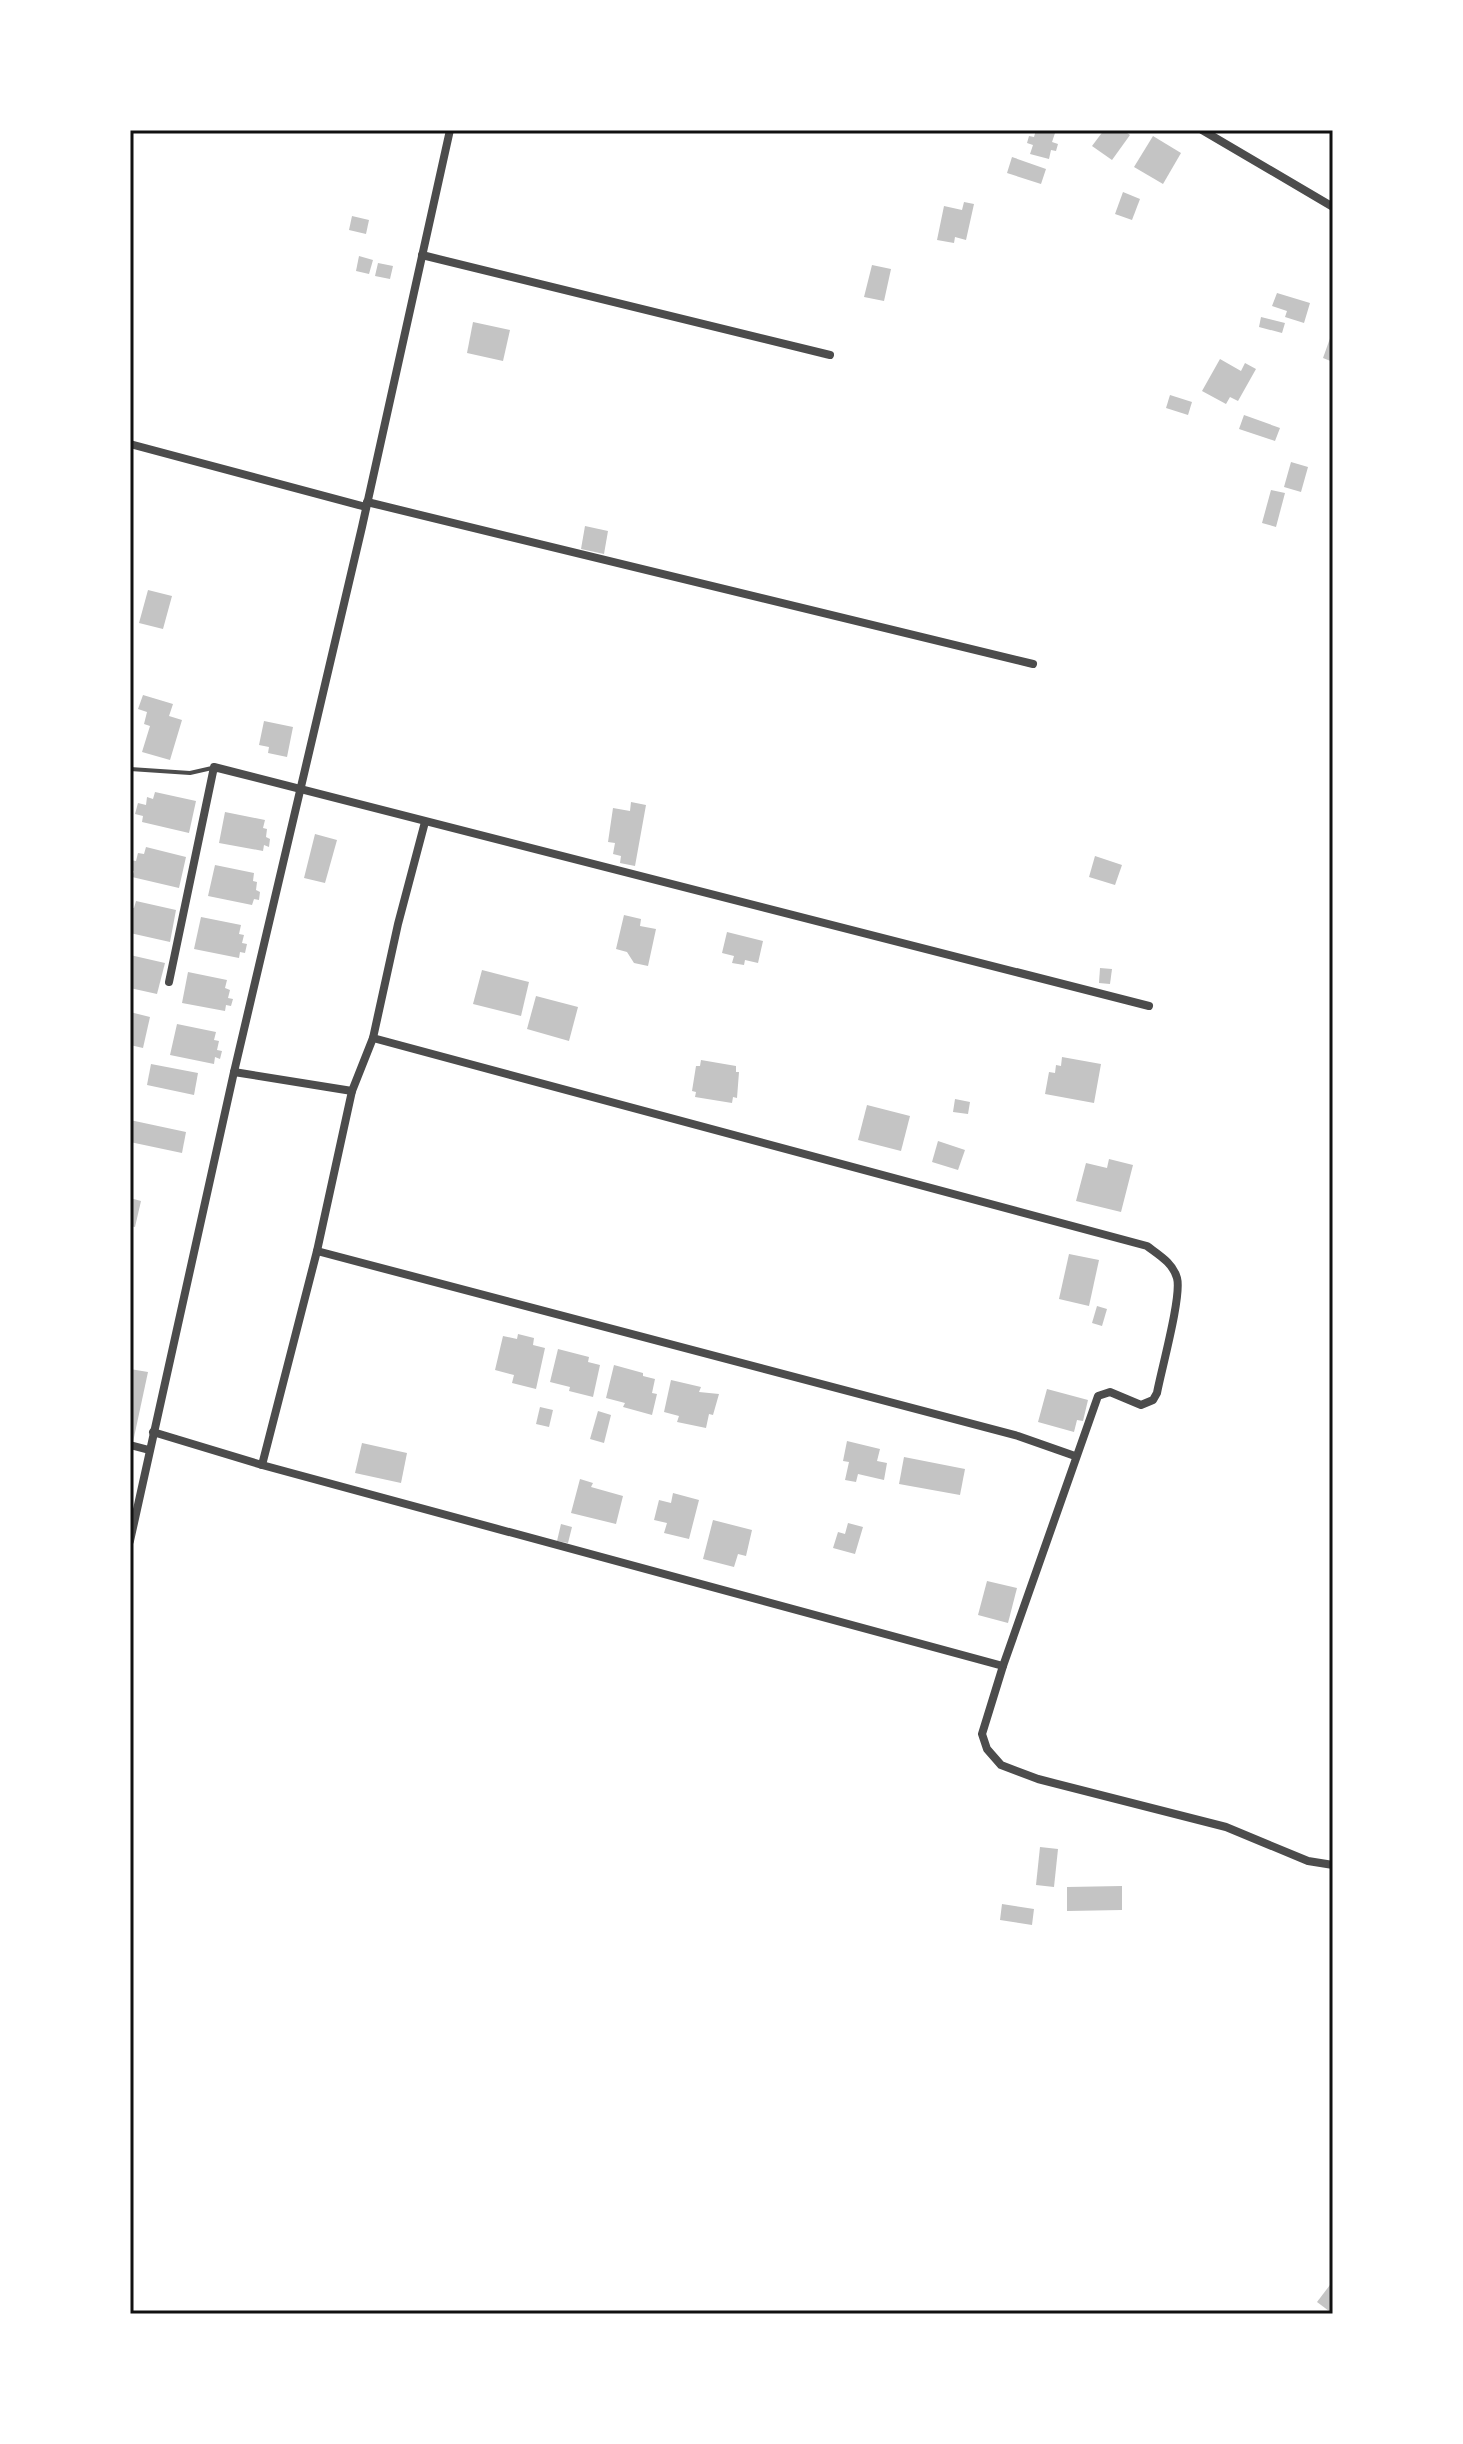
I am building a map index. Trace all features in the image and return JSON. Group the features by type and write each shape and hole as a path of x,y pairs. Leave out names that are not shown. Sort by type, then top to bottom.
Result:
{"street":[{"path":"130,1541 450,130"},
{"path":"1202,130 1333,207"},
{"path":"422,255 830,355"},
{"path":"130,444 1033,664"},
{"path":"169,982 214,767 1149,1006"},
{"path":"262,1465 317,1251 352,1091 373,1038 425,822"},
{"path":"373,1038 1147,1246 1165,1259 1178,1280 1157,1393 1153,1400 1141,1405 1110,1392 1098,1396 982,1734 987,1749 1001,1765 1038,1779 1226,1827 1308,1861 1333,1865"},
{"path":"234,1072 352,1091"},
{"path":"317,1251 1018,1436 1075,1456"},
{"path":"153,1432 262,1465 1003,1666"},
{"path":"130,1445 149,1450"}],"lane":[{"path":"130,769 190,773 214,767"}],"building":[{"path":"1036,130 1056,130 1052,142 1058,144 1056,151 1051,150 1049,159 1030,154 1033,145 1027,143"},
{"path":"1104,130 1123,130 1130,135 1112,160 1092,146"},
{"path":"1153,136 1181,153 1163,184 1134,167"},
{"path":"1012,157 1046,169 1041,184 1007,173"},
{"path":"1123,192 1140,199 1132,220 1115,214"},
{"path":"964,202 974,204 966,240 955,237 954,243 937,240 944,206 962,210"},
{"path":"352,216 369,220 366,234 349,230"},
{"path":"359,256 373,260 369,274 356,271"},
{"path":"378,263 393,266 390,279 375,276"},
{"path":"872,265 891,269 884,301 864,297"},
{"path":"1277,293 1310,303 1304,323 1285,317 1287,311 1272,306"},
{"path":"1261,317 1285,323 1282,333 1259,327"},
{"path":"473,322 510,330 503,361 467,353"},
{"path":"1333,330 1333,362 1323,358"},
{"path":"1220,359 1241,371 1245,363 1256,369 1238,401 1230,397 1226,404 1202,391"},
{"path":"1170,395 1192,402 1188,415 1166,408"},
{"path":"1244,415 1280,428 1275,441 1239,429"},
{"path":"1291,462 1308,467 1301,492 1284,487"},
{"path":"1271,490 1285,493 1276,527 1262,523"},
{"path":"585,526 608,531 604,554 581,549"},
{"path":"148,590 172,596 163,629 139,623"},
{"path":"143,695 173,704 169,716 182,720 170,760 142,752 150,726 144,724 147,712 138,709"},
{"path":"264,721 293,727 287,757 268,753 269,747 259,745"},
{"path":"155,792 196,801 189,833 142,822 143,816 135,814 138,803 146,805 147,797 153,799"},
{"path":"631,802 646,805 635,866 620,863 621,856 613,854 615,843 608,842 613,808 630,811"},
{"path":"225,812 265,820 263,828 267,829 269,847 264,845 263,851 219,843"},
{"path":"315,834 337,840 325,883 304,878"},
{"path":"146,847 186,857 179,888 132,877 134,871 130,870 130,860 136,861 138,853 144,854"},
{"path":"1095,856 1122,865 1115,885 1089,877"},
{"path":"215,865 254,873 253,881 257,882 256,890 260,892 259,900 254,899 252,905 208,896"},
{"path":"136,901 176,910 170,942 130,933 130,907 134,908"},
{"path":"624,915 641,919 640,926 656,929 648,966 634,963 627,952 616,949"},
{"path":"201,917 241,925 239,934 244,935 242,943 247,944 245,953 240,952 239,958 194,949"},
{"path":"727,932 763,941 758,963 745,960 744,965 732,963 734,956 722,953"},
{"path":"130,955 165,963 157,994 130,988"},
{"path":"1100,968 1112,969 1110,984 1099,983"},
{"path":"482,970 529,982 521,1016 473,1004"},
{"path":"188,972 227,980 225,988 230,990 228,998 233,999 231,1006 226,1005 225,1011 182,1003"},
{"path":"536,996 578,1007 569,1041 527,1029"},
{"path":"130,1012 150,1017 143,1048 130,1045"},
{"path":"177,1024 216,1032 214,1040 219,1041 217,1050 222,1051 220,1059 215,1057 214,1064 170,1055"},
{"path":"1062,1057 1101,1064 1094,1103 1045,1094 1049,1072 1055,1073 1056,1065 1061,1066"},
{"path":"701,1060 736,1066 736,1072 739,1072 737,1098 733,1097 732,1103 695,1097 696,1092 692,1091 696,1066 700,1066"},
{"path":"151,1064 198,1073 194,1095 147,1085"},
{"path":"955,1099 970,1102 968,1114 953,1112"},
{"path":"867,1105 910,1116 901,1151 858,1140"},
{"path":"130,1120 186,1132 182,1153 130,1142"},
{"path":"938,1141 965,1150 958,1170 932,1162"},
{"path":"1109,1159 1133,1165 1121,1212 1076,1201 1086,1163 1107,1168"},
{"path":"130,1198 141,1201 135,1227 130,1226"},
{"path":"1069,1254 1099,1260 1089,1306 1059,1299"},
{"path":"1097,1306 1107,1309 1102,1326 1092,1323"},
{"path":"518,1334 534,1338 533,1345 545,1348 536,1389 512,1383 514,1375 495,1370 503,1336 517,1339"},
{"path":"558,1349 589,1357 588,1362 600,1365 593,1397 550,1382"},
{"path":"614,1365 655,1379 652,1393 657,1394 652,1415 623,1407 625,1403 606,1398"},
{"path":"130,1369 148,1372 133,1442 130,1442"},
{"path":"671,1380 701,1387 699,1392 719,1394 706,1428 677,1422 679,1416 664,1412"},
{"path":"1047,1389 1088,1400 1083,1421 1077,1420 1074,1432 1038,1422"},
{"path":"540,1407 553,1410 549,1427 536,1424"},
{"path":"598,1411 611,1415 604,1443 590,1439"},
{"path":"847,1441 880,1449 877,1461 887,1463 884,1480 858,1474 856,1482 845,1480 849,1462 843,1461"},
{"path":"362,1443 407,1453 401,1483 355,1473"},
{"path":"904,1457 965,1469 960,1495 899,1484"},
{"path":"580,1479 593,1483 591,1487 623,1496 616,1524 571,1513"},
{"path":"673,1493 699,1500 689,1539 664,1533 667,1523 654,1520 659,1500 671,1503"},
{"path":"713,1520 752,1530 746,1556 738,1554 734,1567 703,1559"},
{"path":"848,1523 863,1527 855,1554 833,1548 838,1532 845,1534"},
{"path":"561,1524 572,1527 568,1543 557,1541"},
{"path":"987,1581 1017,1588 1008,1623 978,1615"},
{"path":"1040,1847 1058,1849 1054,1887 1036,1885"},
{"path":"1122,1886 1122,1910 1067,1911 1067,1887"},
{"path":"1002,1904 1034,1909 1032,1925 1000,1920"},
{"path":"1333,2281 1333,2314 1317,2302"}]}
